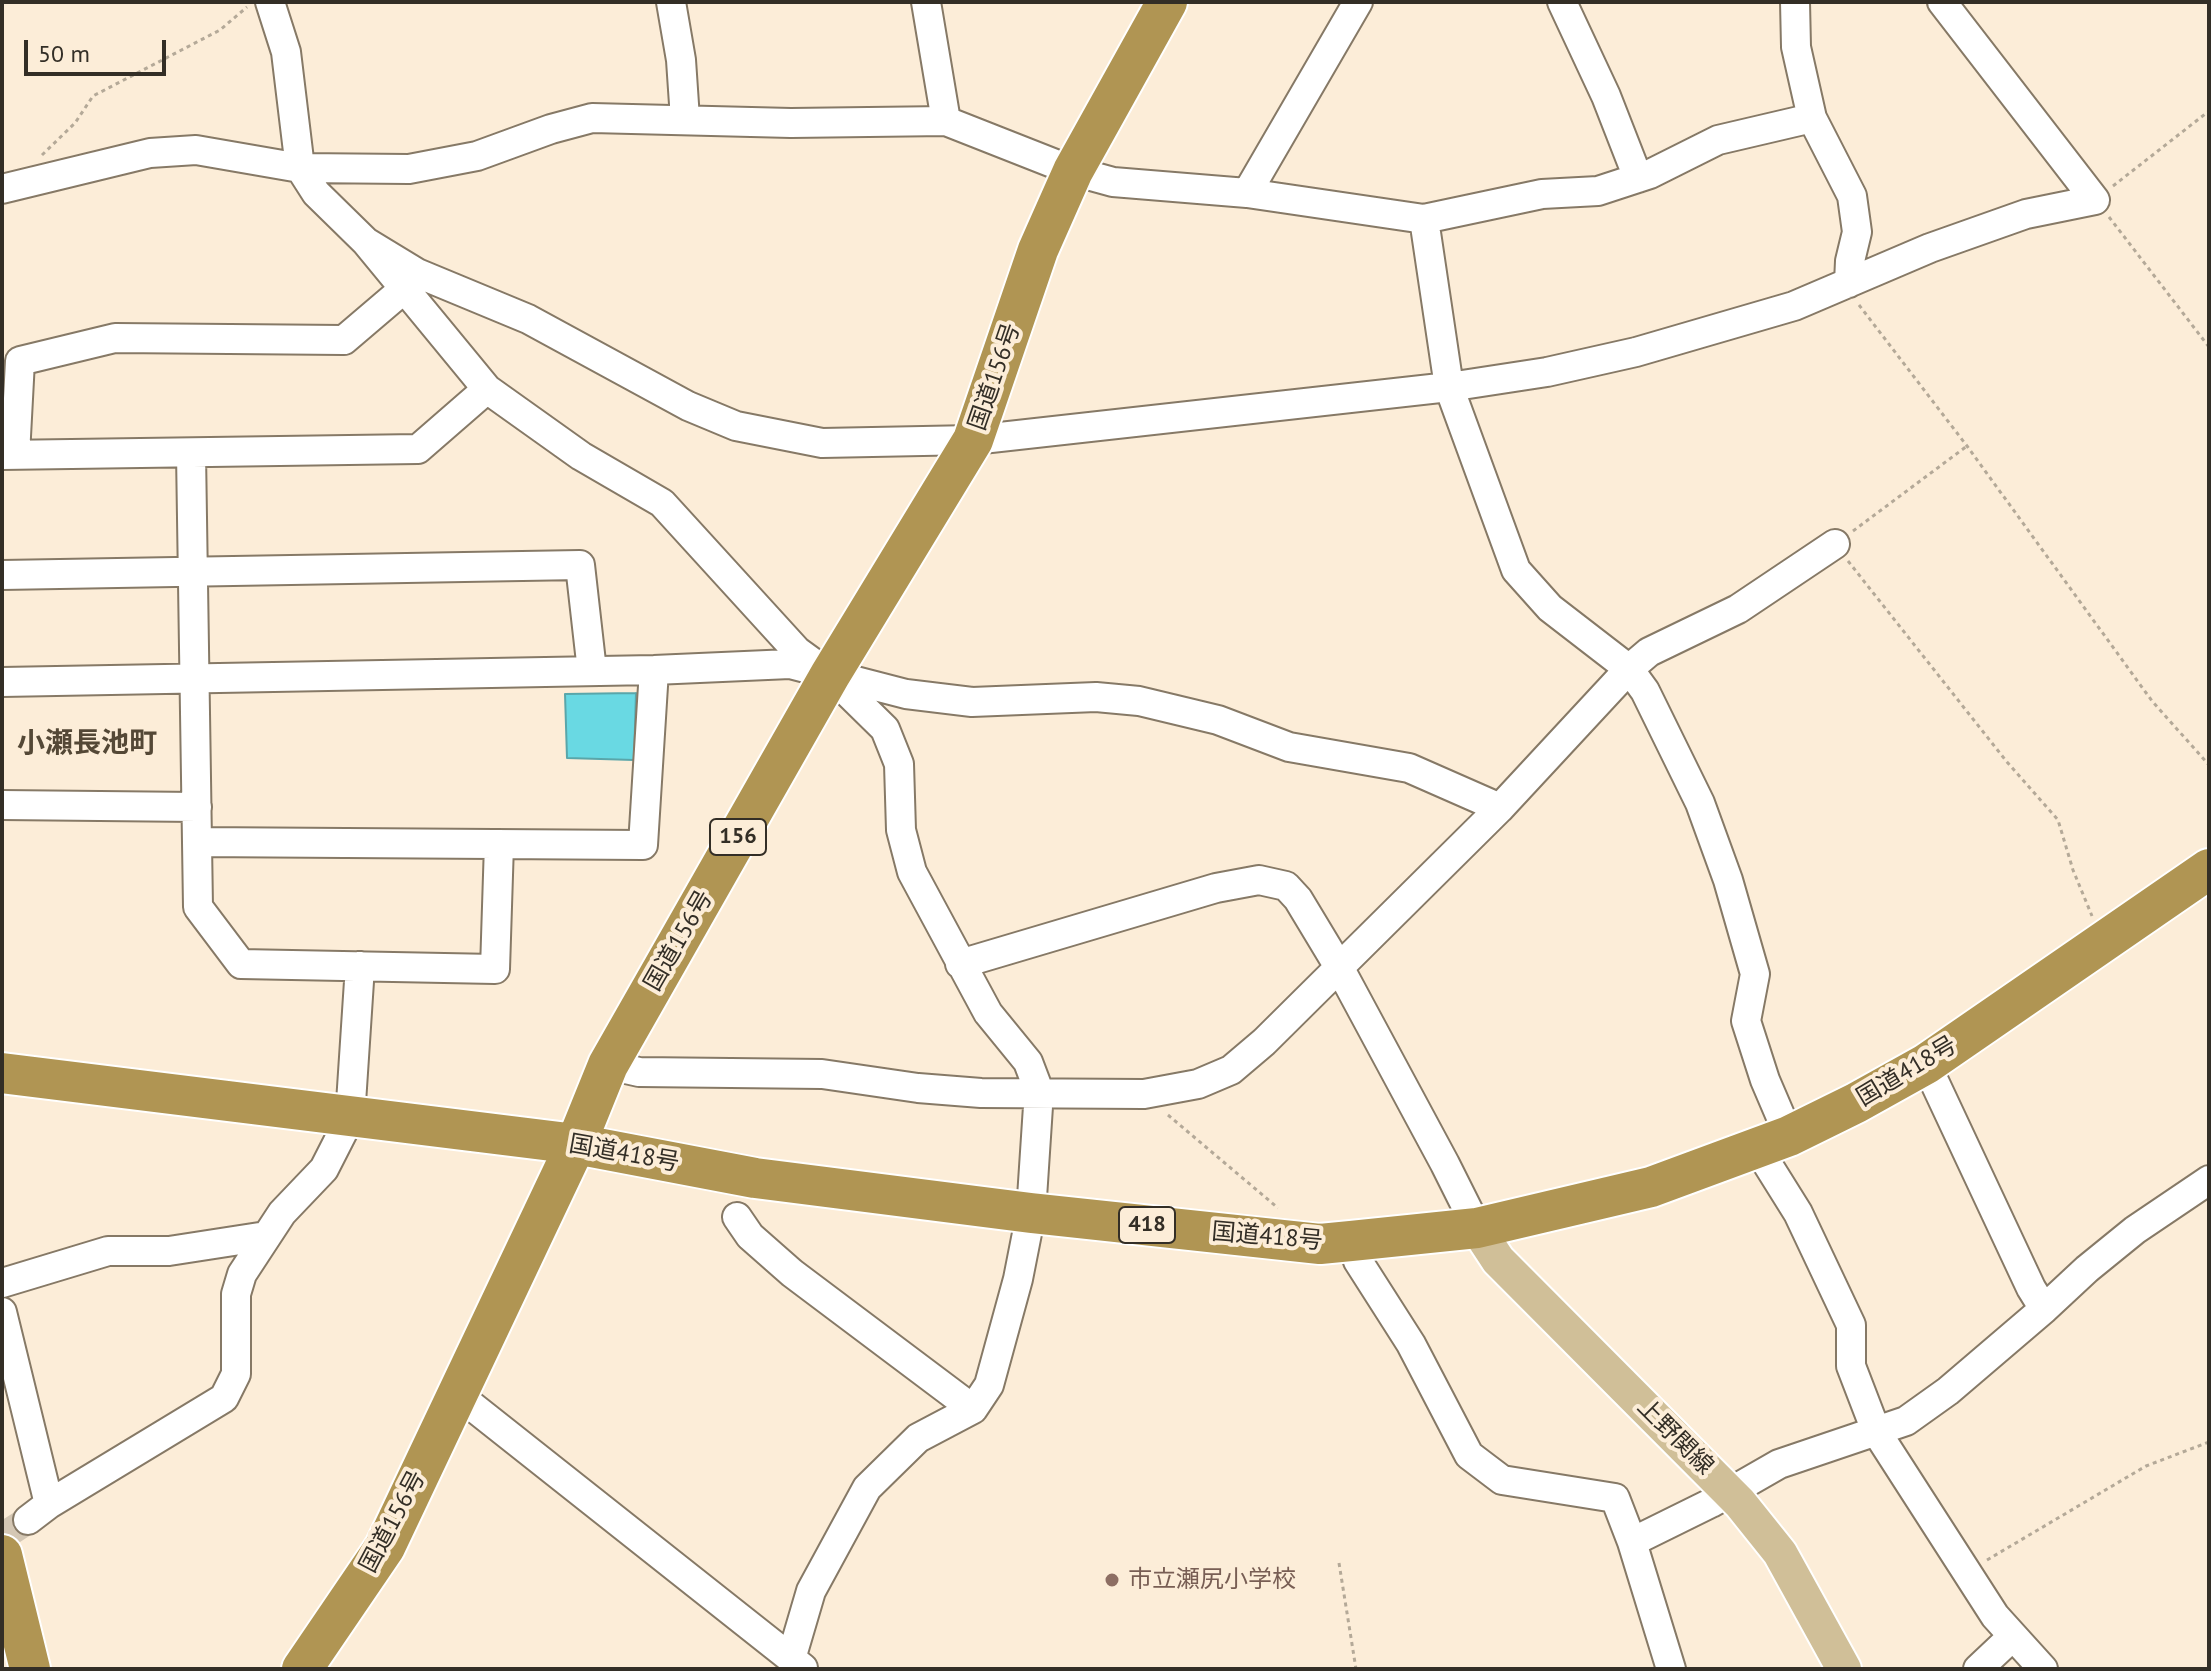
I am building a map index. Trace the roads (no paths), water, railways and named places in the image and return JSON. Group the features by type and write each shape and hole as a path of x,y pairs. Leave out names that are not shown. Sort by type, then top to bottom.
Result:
{"highway":[{"name":"国道156号","path":"306,1668 385,1547 576,1144 608,1065 830,675 973,440 1038,250 1073,171 1167,2"},
{"name":"国道418号","path":"2,1073 576,1144 755,1178 1031,1213 1320,1244 1477,1228 1651,1187 1774,1142 1856,1103 1926,1064 2209,869"},
{"path":"2,1555 30,1669"}],"main road":[{"name":"上野関線","path":"1477,1228 1498,1260 1728,1491 1780,1553 1844,1669"}],"street":[{"path":"270,2 286,52 300,168 316,193 366,242 487,389 581,456 662,503 797,651 830,675 885,729 899,764 901,830 912,872 988,1013 1028,1062 1039,1091 1031,1213 1018,1279 989,1385 973,1409 918,1438 867,1488 811,1591 798,1664 458,1395"},
{"path":"671,2 681,60 685,119"},
{"path":"926,2 946,121"},
{"path":"1247,193 1358,2"},
{"path":"1562,2 1606,96 1638,178"},
{"path":"1795,2 1796,47 1812,118 1852,196 1857,232 1849,283"},
{"path":"366,242 417,273 528,319 688,406 736,426 822,443 973,440 1449,387 1547,372 1636,352 1794,306 1930,248 2026,214 2095,200 1942,2"},
{"path":"9,188 150,153 196,150 300,168 409,169 477,156 551,129 592,118 791,123 946,121 1073,171 1113,182 1247,193 1424,219 1542,194 1598,191 1638,178 1718,140 1812,118"},
{"path":"1424,219 1449,387 1516,570 1550,608 1629,669 1645,691 1700,803 1728,880 1755,974 1746,1021 1765,1080 1774,1142 1798,1213 1851,1325 1851,1366 1876,1431 1995,1616 2043,1669"},
{"path":"405,288 344,340 115,338 20,361 8,455 418,449 487,389"},
{"path":"191,453 198,907 241,964 495,969 499,844"},
{"path":"608,1065 639,1072 822,1074 918,1088 981,1093 1144,1094 1198,1084 1231,1070 1264,1042 1500,808 1629,669 1649,652 1738,609 1835,544"},
{"path":"2,575 580,565 592,671"},
{"path":"2,682 654,670 790,664 906,694 972,702 1096,697 1139,701 1218,720 1289,747 1409,768 1500,808"},
{"path":"197,842 643,845 654,670"},
{"path":"2,805 197,807"},
{"path":"960,964 1216,888 1259,880 1286,886 1298,899 1339,967 1477,1228"},
{"path":"2,1312 38,1512 224,1398 236,1374 236,1294 242,1274 282,1213 324,1169 350,1118 360,966"},
{"path":"1926,1064 2031,1288 2044,1309"},
{"path":"1632,1542 1711,1503 1779,1464 1906,1421 1948,1391 2135,1230 2209,1180"},
{"path":"737,1217 750,1236 792,1273 973,1409"},
{"path":"2,1283 108,1251 169,1251 266,1236"},
{"path":"1351,1241 1358,1261 1411,1344 1469,1455 1502,1480 1615,1498 1632,1542 1671,1669"},
{"path":"1978,1669 2013,1636"}],"water":[{"path":"636,693 634,760 567,758 565,694"}],"tunnel":[{"path":"2,1537 28,1520"}],"place":[{"name":"市立瀬尻小学校","path":"1112,1580"}],"district":[{"name":"小瀬長池町","path":"87,744"}]}
